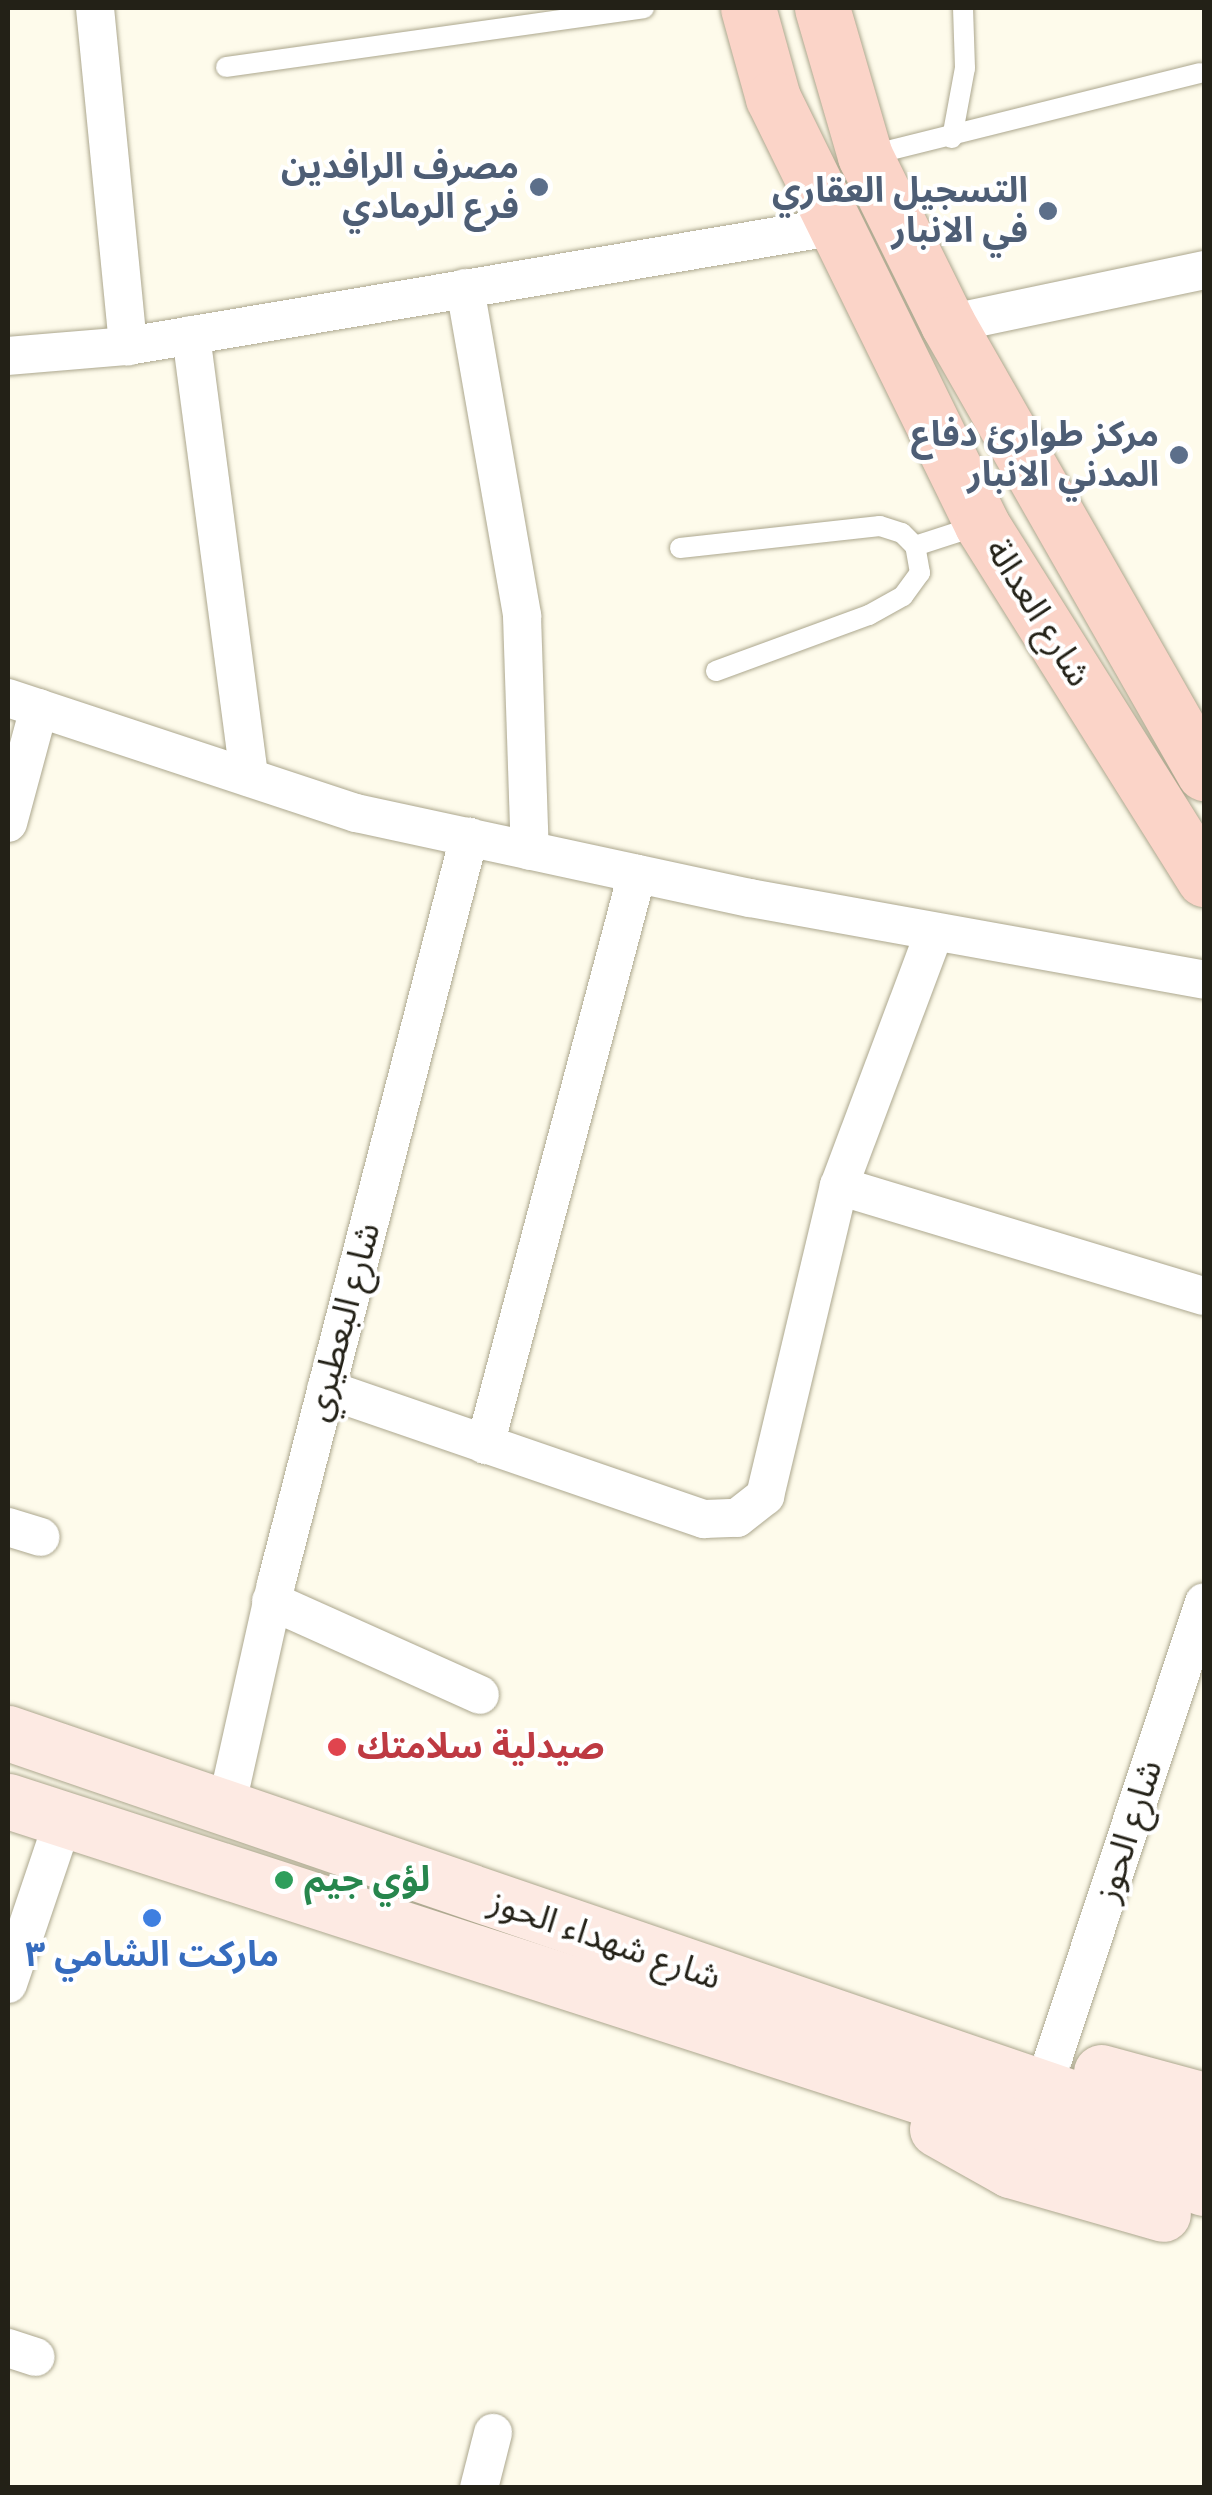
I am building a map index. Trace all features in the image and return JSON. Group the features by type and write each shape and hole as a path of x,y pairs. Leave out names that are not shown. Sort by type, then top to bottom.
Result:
{"main road":[{"name":"شارع العدالة","path":"748,8 773,98 982,524 1204,878"},
{"name":"شارع العدالة","path":"822,8 865,156 948,324 1204,773"},
{"name":"شارع شهداء الحوز","path":"8,1733 248,1816 1204,2188"},
{"name":"شارع شهداء الحوز","path":"8,1801 252,1879 877,2059 1204,2142"},
{"path":"248,1816 252,1879"},
{"path":"877,2059 973,2038 1204,2100"},
{"path":"877,2059 956,2143 1010,2170 1204,2226"}],"street":[{"path":"95,8 128,346"},
{"path":"8,356 128,346 837,226"},
{"path":"948,324 1204,270"},
{"path":"464,288 522,616 530,851"},
{"path":"191,335 249,778"},
{"path":"8,823 23,703 356,813 934,933 1204,980"},
{"name":"شارع البعطيري","path":"248,1816 271,1601 469,837"},
{"path":"486,1445 637,874"},
{"path":"326,1389 704,1520 737,1518 764,1496 839,1186 934,933"},
{"path":"839,1186 1204,1296"},
{"path":"271,1601 480,1695"},
{"name":"شارع الحوز","path":"1052,2059 1204,1602"},
{"path":"8,1984 64,1819"},
{"path":"478,2488 493,2432"}],"lane":[{"path":"226,67 644,8"},
{"path":"952,138 965,68 963,8"},
{"path":"865,156 952,138 1200,73"},
{"path":"916,546 982,524"},
{"path":"680,548 880,526 902,532 916,546 920,573 903,596 869,615 716,671"}],"place":[{"name":"مصرف الرافدين فرع الرمادي","path":"539,187"},
{"name":"التسجيل العقاري في الانبار","path":"1048,211"},
{"name":"مركز طوارئ دفاع المدني الانبار","path":"1179,455"},
{"name":"صيدلية سلامتك","path":"337,1747"},
{"name":"لؤي جيم","path":"284,1880"},
{"name":"ماركت الشامي ٣","path":"152,1918"}]}
